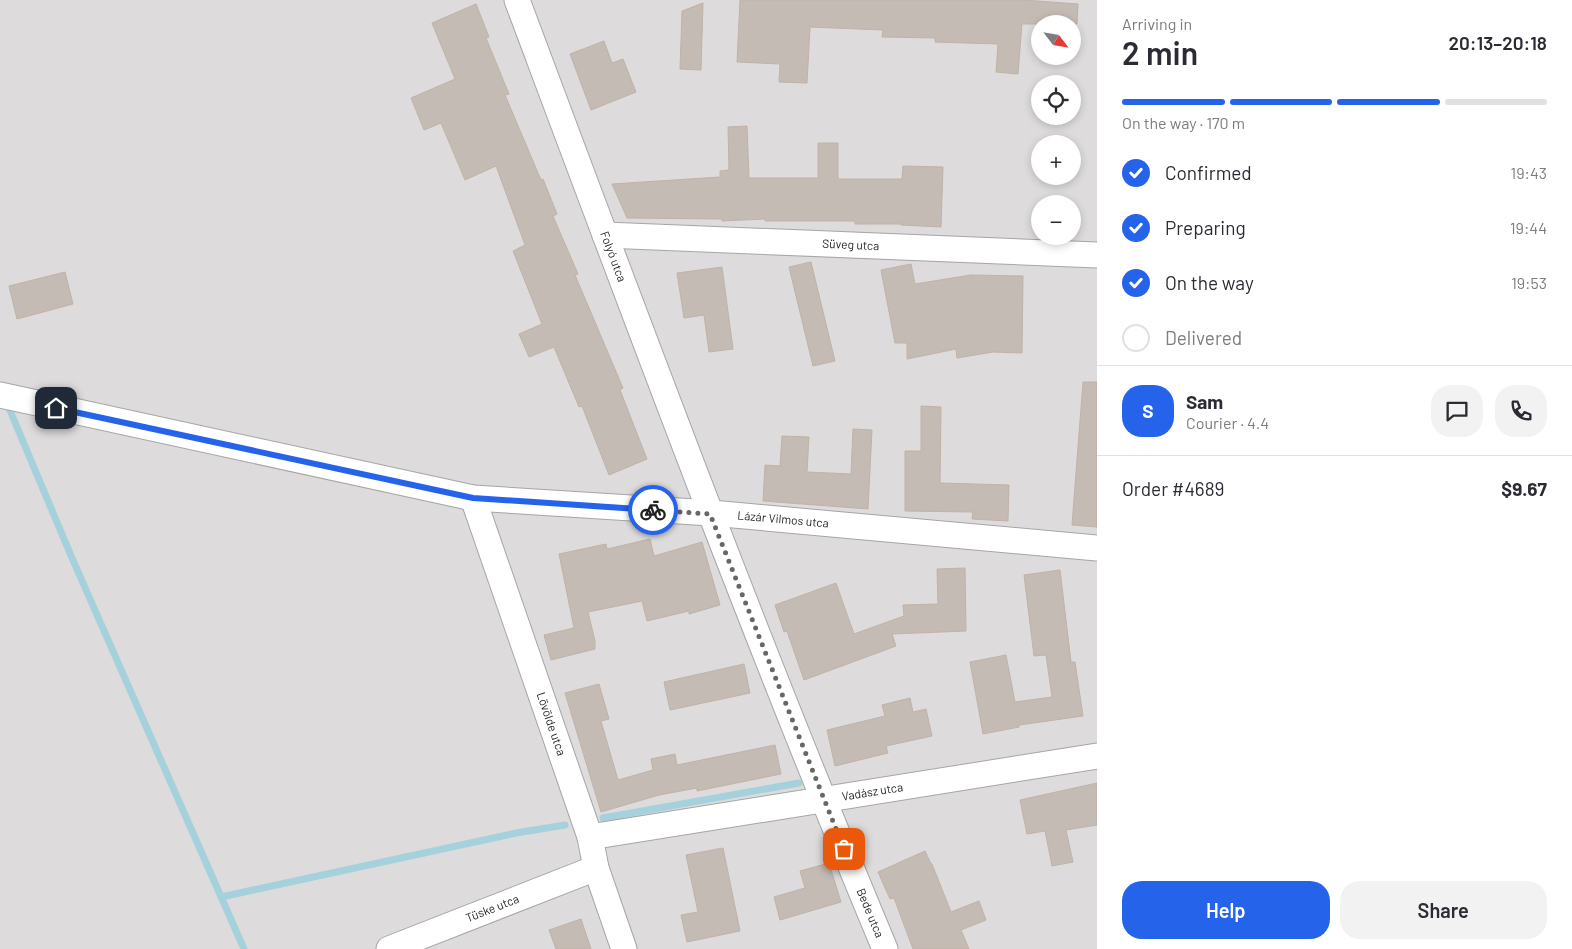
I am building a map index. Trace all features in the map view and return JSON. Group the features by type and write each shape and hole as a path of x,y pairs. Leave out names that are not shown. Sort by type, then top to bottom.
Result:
{"street":[{"name":"Folyó utca","path":"517,0 710,514"},
{"name":"Süveg utca","path":"605,235 1097,255"},
{"name":"Lázár Vilmos utca","path":"8,397 473,498 710,514 1097,548"},
{"name":"Lövölde utca","path":"473,498 590,837 596,868 624,949"},
{"name":"Bede utca","path":"710,514 823,800 885,949"},
{"name":"Vadász utca","path":"590,837 1097,756"},
{"name":"Tüske utca","path":"389,949 596,868"}],"shaded area":[{"path":"0,0 1097,0 1097,949 0,949"}],"building":[{"path":"740,0 1024,0 1078,4 1077,15 1031,15 1031,24 1022,24 1018,74 996,72 998,44 935,42 935,38 882,37 883,30 810,27 807,83 779,82 780,64 737,62"},
{"path":"703,3 701,70 680,69 682,11"},
{"path":"476,4 489,37 486,38 509,94 505,95 557,214 553,216 578,274 575,275 623,388 620,390 647,459 609,475 582,406 579,407 554,347 529,357 519,334 542,324 513,251 525,245 496,166 465,180 441,123 424,130 411,98 455,79 432,23"},
{"path":"604,41 612,63 623,59 636,92 591,110 570,54"},
{"path":"747,126 749,178 818,178 818,143 838,143 838,179 902,179 903,166 943,167 941,227 901,224 855,224 855,221 765,221 765,219 722,221 722,219 627,218 612,184 720,177 720,171 729,170 728,127"},
{"path":"811,262 835,361 813,366 789,267"},
{"path":"911,264 915,284 971,275 1023,276 1022,353 993,352 957,358 956,349 907,359 907,343 895,343 881,270"},
{"path":"722,267 733,349 709,352 704,315 684,318 677,273"},
{"path":"65,272 73,304 17,319 9,286"},
{"path":"1083,382 1097,382 1097,527 1072,525"},
{"path":"921,406 941,407 940,483 1009,485 1008,521 972,519 973,512 905,511 905,451 921,451"},
{"path":"853,429 872,430 868,509 763,501 765,465 780,466 782,436 809,437 807,472 851,474"},
{"path":"650,539 654,556 702,542 720,605 689,614 689,611 647,621 642,601 588,612 595,649 551,660 544,635 574,628 559,554 606,544 607,549"},
{"path":"965,568 966,631 892,634 896,646 804,680 787,631 784,632 775,605 836,583 854,634 904,616 903,605 938,604 937,569"},
{"path":"1060,570 1071,662 1075,662 1083,716 1019,725 1019,727 983,734 970,662 1006,655 1015,702 1052,697 1046,655 1034,656 1024,575"},
{"path":"744,664 750,693 670,710 664,682"},
{"path":"599,684 609,719 601,721 618,780 653,770 651,759 675,754 677,765 775,745 781,774 697,791 697,788 659,795 601,812 565,693"},
{"path":"910,698 913,712 926,709 932,736 886,746 888,753 835,766 827,730 885,716 882,705"},
{"path":"1097,783 1097,825 1066,830 1073,862 1052,866 1045,831 1027,834 1020,800"},
{"path":"723,848 740,931 687,942 681,915 698,912 686,855"},
{"path":"925,851 951,912 979,901 986,920 961,930 969,949 913,949 894,898 890,899 878,872"},
{"path":"829,863 841,902 780,920 774,897 805,888 800,871"},
{"path":"581,919 591,949 556,949 549,930"}],"waterway":[{"path":"6,401 72,558 244,949"},
{"path":"603,818 799,783"},
{"path":"221,897 516,833 565,825"}],"way so far":[{"path":"653,510 710,514 844,849"}],"route":[{"path":"56,408 473,498 653,510"}]}
